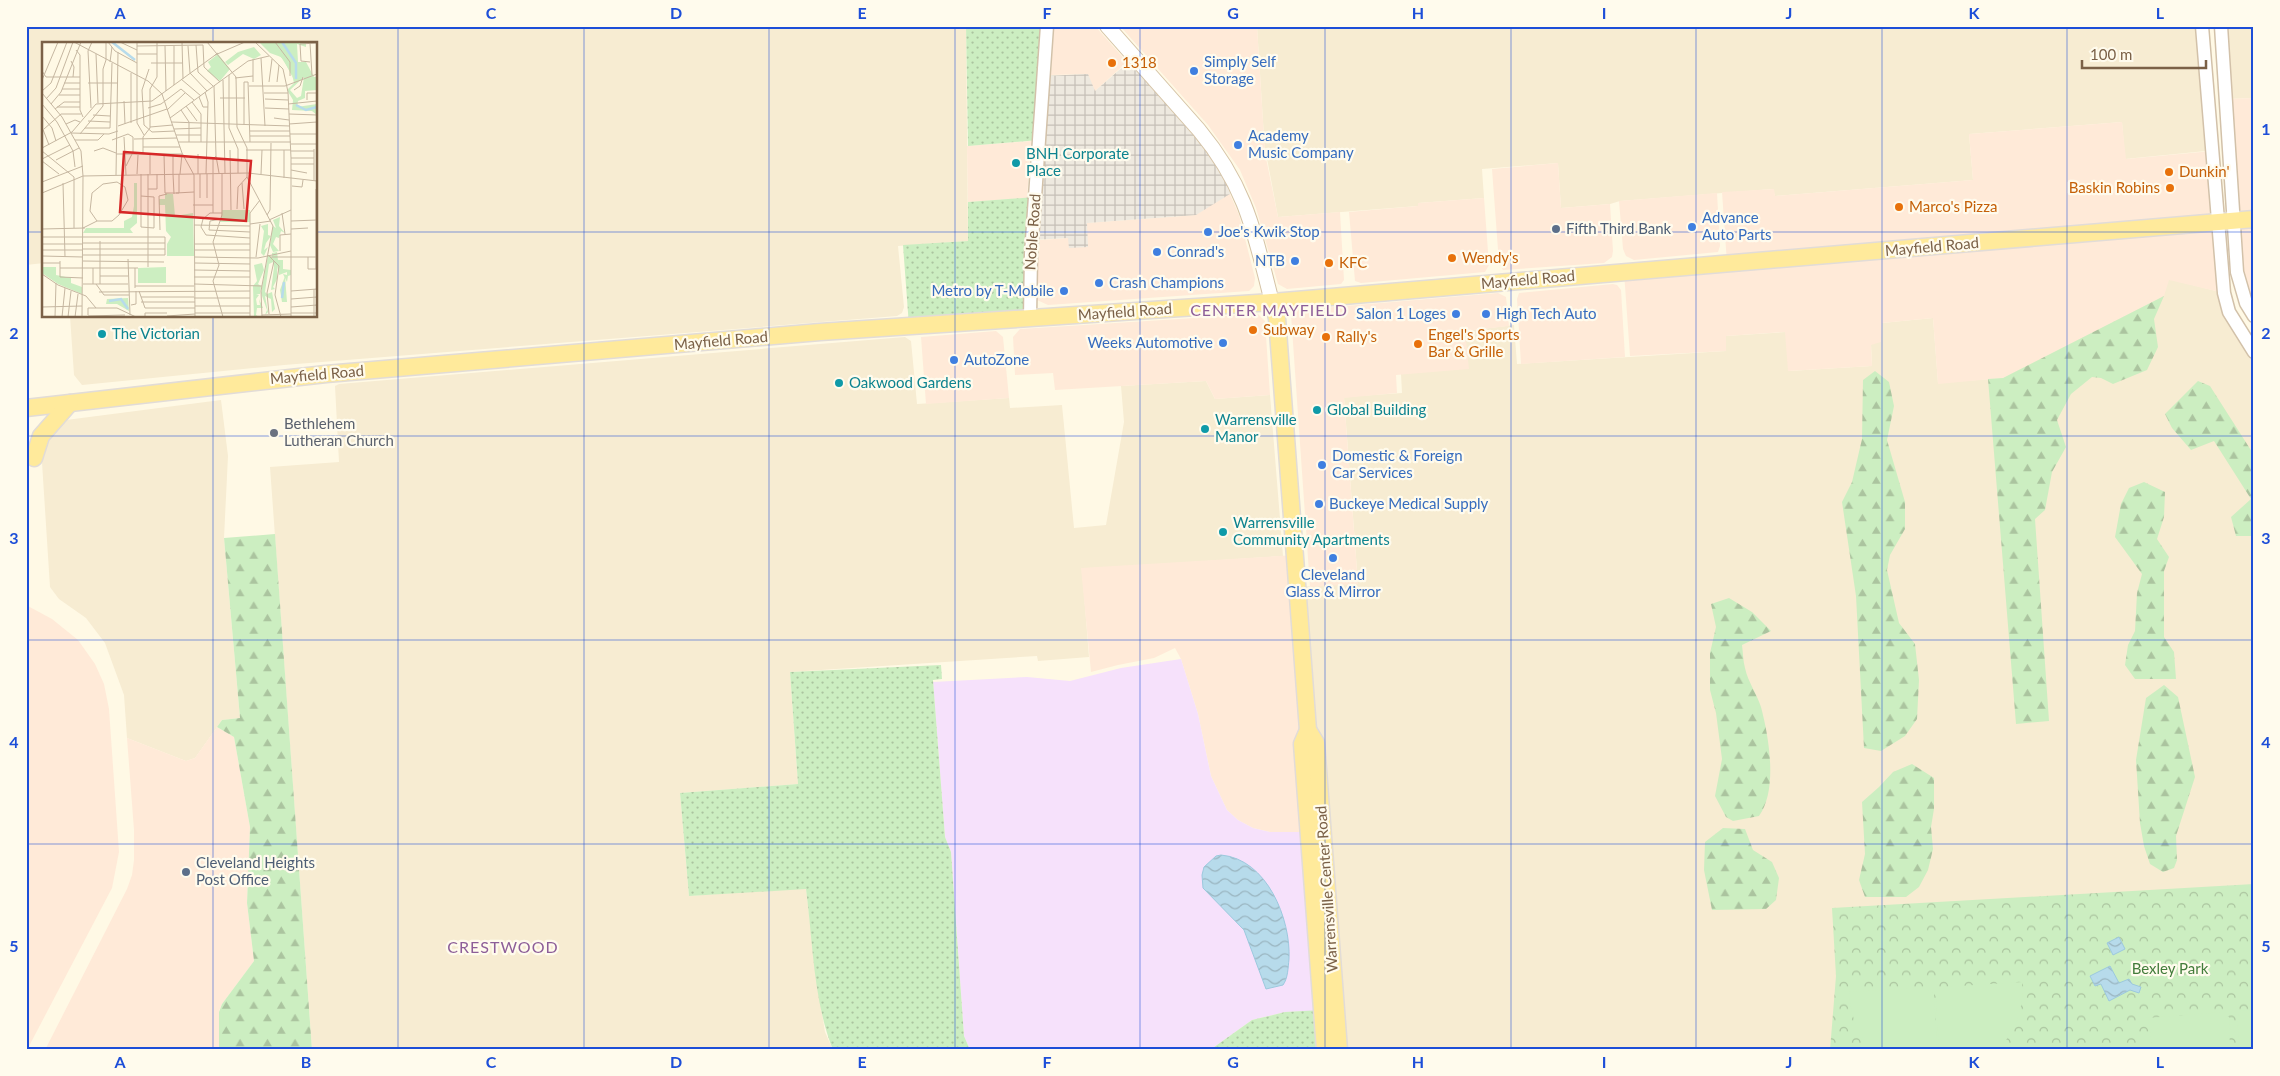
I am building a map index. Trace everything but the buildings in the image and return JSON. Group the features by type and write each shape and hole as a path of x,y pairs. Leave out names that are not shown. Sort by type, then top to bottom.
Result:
{"main road":[{"name":"Warrensville Center Road","path":"1107,26 1199,130 1226,166 1250,217 1277,316 1308,730 1316,743 1339,1050"},
{"name":"Mayfield Road","path":"26,408 326,374 820,332 1272,302 2254,220"},
{"path":"34,458 41,436 70,403"},
{"name":"Warrensville Center Road","path":"1308,730 1302,744 1325,1050"}],"street":[{"name":"Noble Road","path":"1030,318 1031,254 1047,26"},
{"path":"2202,26 2226,221 2246,303 2254,316"},
{"path":"2221,26 2226,302 2229,312 2254,352"}],"shaded area":[{"path":"26,26 966,26 968,241 898,246 904,307 902,313 897,316 284,365 82,385 74,375 70,318 318,318 318,42 42,42 42,263 26,265"},
{"path":"1054,26 1095,26 1127,62 1094,92 1088,74 1051,75"},
{"path":"1120,26 1257,26 1265,153 1278,217 1340,212 1344,280 1341,284 1287,289 1278,284 1256,208 1240,170 1208,125"},
{"path":"1257,26 2198,26 2206,151 2125,159 2122,122 1969,134 1973,180 1775,196 1773,189 1620,201 1610,204 1561,208 1558,163 1482,169 1484,198 1418,203 1418,206 1278,217 1265,153"},
{"path":"2221,26 2254,26 2254,98 2227,99"},
{"path":"1134,57 1238,189 1196,215 1087,223 1088,247 1069,248 1068,238 1032,240 1044,76 1088,74 1095,91"},
{"path":"2254,98 2254,315 2240,284 2227,99"},
{"path":"2122,122 2126,159 2212,151 2224,293 2169,280 2164,296 2003,378 1938,384 1933,318 1882,323 1881,342 1871,345 1872,366 1788,371 1785,332 1726,336 1726,351 1630,356 1624,272 1727,263 1722,192 1774,189 1775,196 1973,180 1969,134"},
{"path":"1031,141 1027,198 968,202 967,146"},
{"path":"1558,163 1561,208 1610,204 1612,257 1604,263 1503,270 1499,263 1492,169"},
{"path":"1229,192 1239,215 1255,278 1254,286 1249,291 1048,305 1037,300 1040,240 1068,238 1088,246 1086,223 1196,215"},
{"path":"1717,193 1720,246 1718,252 1634,260 1626,256 1623,249 1619,201"},
{"path":"1484,198 1489,265 1485,272 1361,283 1355,281 1349,212 1418,206 1418,203"},
{"path":"2169,279 2224,293 2254,352 2254,1050 1339,1050 1298,587 1358,583 1344,397 1402,393 1401,374 1465,331 1514,325 1517,364 1726,351 1726,336 1786,332 1789,371 1872,366 1871,345 1882,323 1933,318 1938,383 2003,378"},
{"path":"1617,285 1621,290 1625,357 1521,364 1517,299 1519,293"},
{"path":"1498,293 1506,297 1509,326 1465,331 1469,369 1396,375 1397,393 1344,398 1358,584 1310,587 1291,314 1298,310"},
{"path":"1258,314 1265,321 1270,395 1215,399 1206,381 1055,390 1053,373 1015,375 1013,337 1020,329"},
{"path":"996,331 1003,337 1009,398 926,404 921,337"},
{"path":"905,337 911,341 917,404 1009,398 1010,408 1062,405 1074,528 1106,525 1124,422 1121,386 1206,381 1215,399 1270,395 1283,556 1082,569 1089,657 1038,661 1037,656 790,672 798,784 680,793 689,896 806,888 825,1032 833,1050 312,1050 270,467 339,462 335,386 339,384"},
{"path":"221,400 228,456 224,538 240,718 222,720 195,758 186,761 127,738 124,695 105,643 86,618 59,599 50,587 41,447 66,420"},
{"path":"1296,555 1303,832 1270,832 1253,828 1238,820 1227,810 1211,776 1198,714 1181,659 1175,648 1154,658 1091,672 1081,568"},
{"path":"26,605 52,619 78,640 95,664 104,684 109,709 119,852 112,888 27,1050"},
{"path":"1181,659 1198,714 1211,776 1227,810 1238,820 1253,828 1270,832 1303,832 1315,1011 1285,1012 1252,1020 1210,1050 970,1050 964,1036 951,852 945,837 933,682 1027,677 1070,681 1121,668"},
{"path":"217,727 234,737 250,827 247,903 254,961 222,1004 219,1011 219,1050 45,1050 127,889 132,875 134,830 127,738 186,761 195,758"}],"green space":[{"path":"966,26 1047,26 1039,140 968,146"},
{"path":"1035,197 1030,318 909,326 903,245 968,241 968,202"},
{"path":"2164,296 2154,319 2158,347 2147,370 2113,384 2101,378 2092,377 2071,394 2057,420 2066,447 2052,472 2045,510 2035,519 2049,721 2016,724 1988,379 2003,378"},
{"path":"1875,371 1889,382 1894,406 1887,440 1905,502 1905,529 1890,555 1887,570 1899,623 1915,644 1919,680 1917,719 1905,736 1881,751 1864,748 1856,596 1842,502 1852,482 1862,439 1863,380"},
{"path":"2198,381 2210,386 2254,455 2254,536 2236,536 2231,517 2251,499 2214,441 2191,450 2172,428 2165,414"},
{"path":"2144,482 2165,492 2164,517 2157,539 2169,557 2164,571 2164,637 2174,652 2176,679 2135,679 2125,665 2128,645 2135,631 2137,593 2142,574 2115,537 2121,504 2129,488"},
{"path":"275,534 312,1050 219,1050 219,1012 222,1004 254,961 247,903 250,827 234,737 217,727 222,720 240,718 224,538"},
{"path":"1729,598 1752,612 1771,631 1742,645 1746,673 1761,707 1767,733 1770,763 1768,792 1765,805 1759,816 1733,821 1726,817 1715,796 1722,759 1716,713 1710,690 1710,653 1716,627 1711,604"},
{"path":"941,665 942,679 933,680 945,837 951,852 964,1036 970,1050 833,1050 821,1011 806,889 689,896 680,793 798,784 790,672"},
{"path":"2164,685 2178,697 2195,777 2176,836 2177,860 2174,868 2163,872 2150,864 2144,846 2140,823 2136,760 2146,698"},
{"path":"1912,764 1934,778 1934,809 1931,827 1933,849 1928,870 1919,887 1906,897 1865,897 1859,880 1865,854 1862,802 1893,772"},
{"path":"1723,828 1745,829 1753,850 1772,862 1779,878 1776,900 1766,909 1712,910 1704,870 1705,842"},
{"name":"Bexley Park","path":"2254,884 2254,1050 1830,1050 1836,976 1832,908"},
{"path":"2022,982 2022,1001 2018,1019 2010,1035 1997,1050 1939,1050 1936,994 1943,987"},
{"path":"1925,988 1934,993 1937,1050 1871,1049 1855,1023 1849,992"},
{"path":"1322,1010 1325,1050 1210,1050 1252,1020 1285,1012"},
{"path":"2254,1010 2254,1050 2240,1050 2237,1017 2241,1011"},
{"path":"2223,1012 2229,1017 2230,1050 2153,1050 2148,1018"}],"water":[{"path":"1221,855 1237,859 1251,867 1263,879 1273,894 1286,926 1289,943 1288,969 1283,985 1266,989 1244,930 1203,888 1202,875 1204,867 1216,856"},
{"path":"2119,937 2125,949 2113,955 2107,943"},
{"path":"2110,966 2119,983 2129,979 2132,984 2141,987 2139,993 2130,990 2109,1001 2101,984 2095,986 2090,976"}],"place":[{"name":"1318","path":"1112,63"},
{"name":"Simply Self Storage","path":"1194,71"},
{"name":"Academy Music Company","path":"1238,145"},
{"name":"BNH Corporate Place","path":"1016,163"},
{"name":"Dunkin'","path":"2169,172"},
{"name":"Baskin Robins","path":"2170,188"},
{"name":"Marco's Pizza","path":"1899,207"},
{"name":"Advance Auto Parts","path":"1692,227"},
{"name":"Fifth Third Bank","path":"1556,229"},
{"name":"Joe's Kwik Stop","path":"1208,232"},
{"name":"Conrad's","path":"1157,252"},
{"name":"Wendy's","path":"1452,258"},
{"name":"NTB","path":"1295,261"},
{"name":"KFC","path":"1329,263"},
{"name":"Crash Champions","path":"1099,283"},
{"name":"Metro by T-Mobile","path":"1064,291"},
{"name":"Salon 1 Loges","path":"1456,314"},
{"name":"High Tech Auto","path":"1486,314"},
{"name":"Subway","path":"1253,330"},
{"name":"The Victorian","path":"102,334"},
{"name":"Rally's","path":"1326,337"},
{"name":"Weeks Automotive","path":"1223,343"},
{"name":"Engel's Sports Bar & Grille","path":"1418,344"},
{"name":"AutoZone","path":"954,360"},
{"name":"Oakwood Gardens","path":"839,383"},
{"name":"Global Building","path":"1317,410"},
{"name":"Warrensville Manor","path":"1205,429"},
{"name":"Bethlehem Lutheran Church","path":"274,433"},
{"name":"Domestic & Foreign Car Services","path":"1322,465"},
{"name":"Buckeye Medical Supply","path":"1319,504"},
{"name":"Warrensville Community Apartments","path":"1223,532"},
{"name":"Cleveland Glass & Mirror","path":"1333,558"},
{"name":"Cleveland Heights Post Office","path":"186,872"}],"district":[{"name":"CENTER MAYFIELD","path":"1269,310"},
{"name":"CRESTWOOD","path":"503,947"}]}
